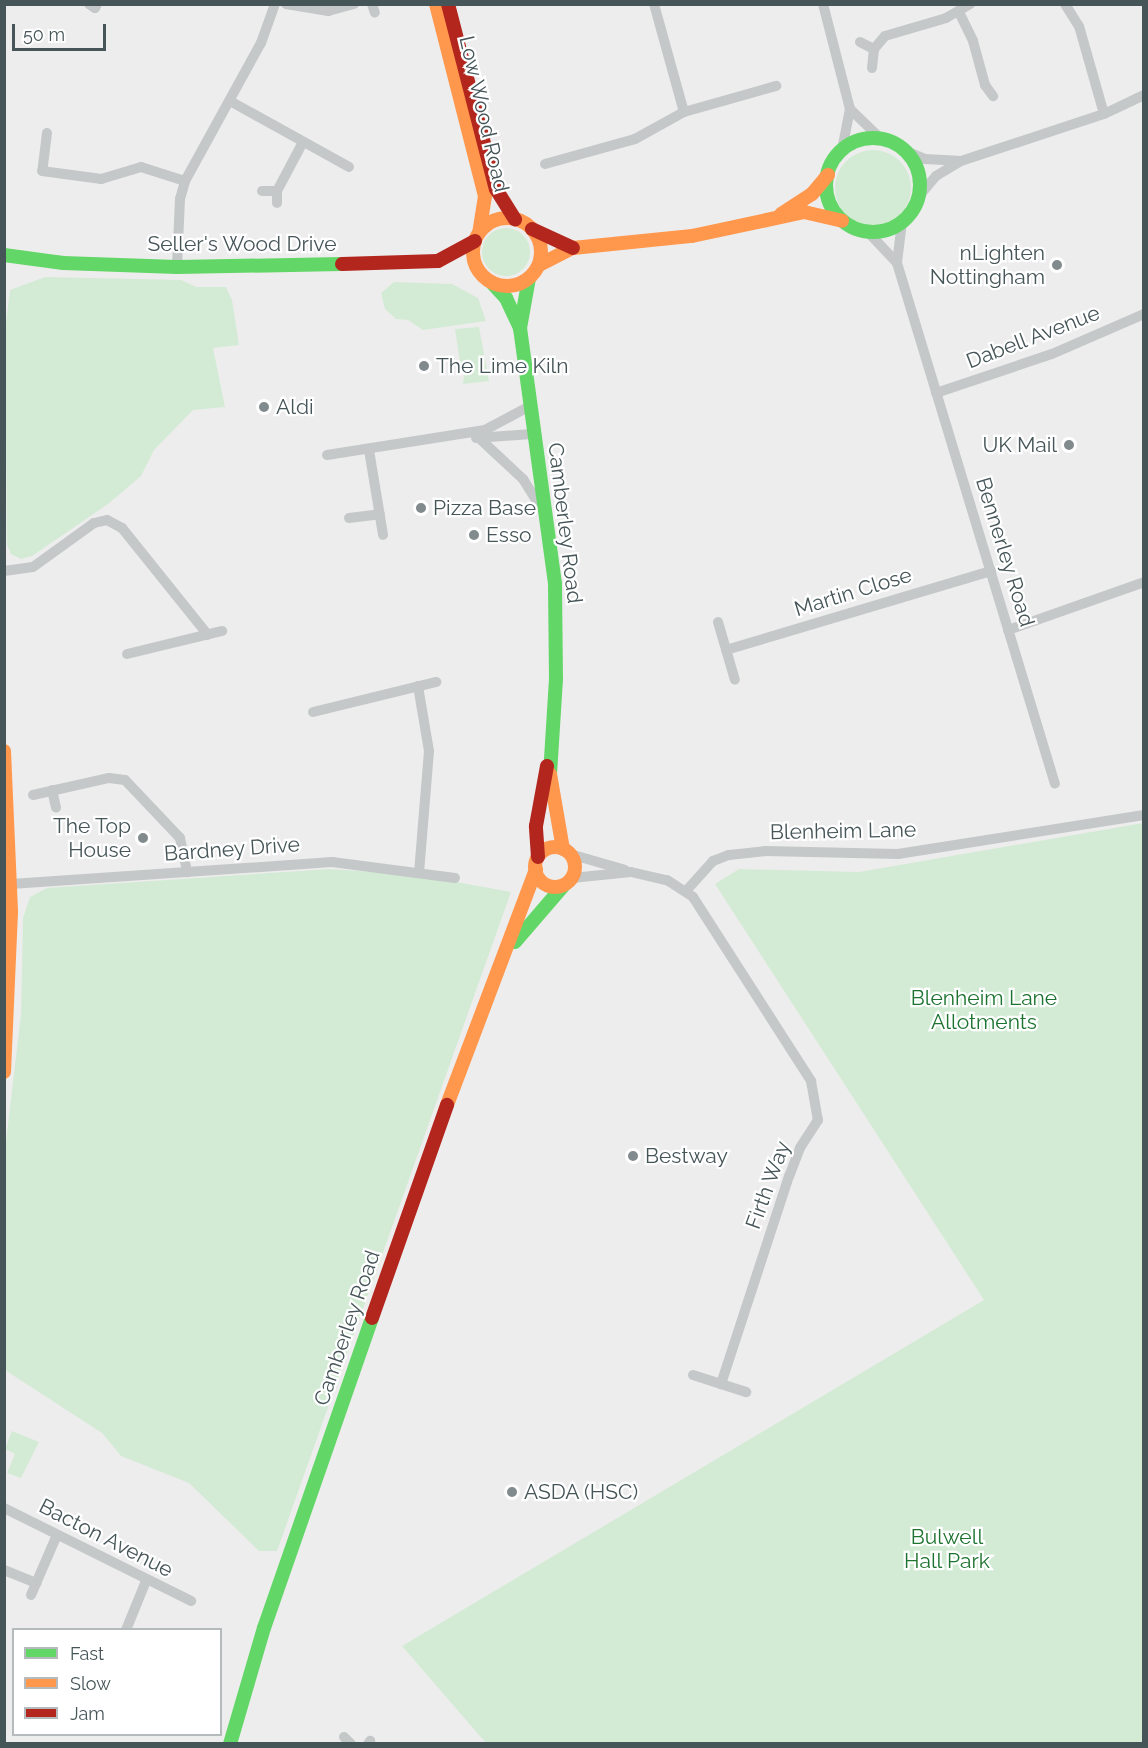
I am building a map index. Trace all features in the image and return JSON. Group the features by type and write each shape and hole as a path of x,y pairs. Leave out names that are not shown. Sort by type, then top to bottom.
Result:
{"main road":[{"name":"Low Wood Road","path":"436,4 484,196 477,237"},
{"name":"Low Wood Road","path":"448,4 496,189 515,219"},
{"path":"573,248 515,219 495,221 477,237 476,265 491,282 511,286 529,278 539,265 573,248 692,236 774,218 815,212 842,220 868,232 886,230 902,222 920,195 917,168 906,151 881,139 858,141 842,150 828,174 812,194 774,218"},
{"path":"828,174 828,195 842,220"},
{"path":"532,229 541,246 539,265"},
{"name":"Seller's Wood Drive","path":"4,255 63,263 177,267 438,261 477,237"},
{"name":"Camberley Road","path":"529,278 520,328 528,407 547,518 557,637 549,761 554,814 567,852"},
{"name":"Camberley Road","path":"491,282 506,298 520,328"},
{"path":"4,751 11,884 10,1006 4,1071"},
{"name":"Camberley Road","path":"230,1743 239,1710 359,1354 537,863 536,826 541,784 549,761"},
{"path":"549,849 567,852 575,863 568,882 548,886 537,863 549,849"},
{"name":"Camberley Road","path":"500,963 568,882"},
{"name":"Camberley Road","path":"222,1743 239,1710"}],"street":[{"path":"89,4 95,8 97,4"},
{"path":"177,267 180,199 185,181 261,43 275,4"},
{"path":"286,4 327,11 354,4"},
{"path":"654,4 684,112"},
{"path":"823,4 850,109 842,150"},
{"path":"872,68 874,49 885,36 959,12 970,4"},
{"path":"1065,4 1079,26 1104,114"},
{"path":"959,12 973,41 985,85 993,96"},
{"path":"860,42 874,49"},
{"path":"973,89 985,85"},
{"path":"545,164 635,139 684,112 776,86"},
{"path":"920,195 936,176 961,161 1104,114 1143,95"},
{"path":"230,101 349,167"},
{"path":"850,109 881,139"},
{"path":"47,133 42,171 101,179 141,167 185,181"},
{"path":"262,191 277,197 303,142"},
{"path":"906,151 925,159 961,161"},
{"path":"327,169 334,159"},
{"name":"Bennerley Road","path":"902,222 897,262 1055,784"},
{"name":"Bennerley Road","path":"868,232 897,262"},
{"name":"Dabell Avenue","path":"936,393 1052,354 1143,314"},
{"path":"449,439 485,430 528,407"},
{"path":"327,455 449,439 532,434"},
{"path":"479,438 523,478 547,518"},
{"path":"369,450 383,535"},
{"path":"349,518 380,514"},
{"path":"4,571 33,567 94,523 107,520 123,528 208,635"},
{"name":"Martin Close","path":"726,650 991,571"},
{"path":"1008,630 1143,582"},
{"path":"718,622 735,680"},
{"path":"127,654 222,631"},
{"path":"313,712 436,682"},
{"path":"418,686 429,751 420,873"},
{"path":"33,795 110,778 125,780 180,838 187,872"},
{"path":"52,790 56,808"},
{"name":"Blenheim Lane","path":"686,891 713,861 729,855 765,851 898,854 1143,815"},
{"path":"567,852 631,872 667,880 686,891"},
{"name":"Bardney Drive","path":"11,884 332,862 455,878"},
{"path":"568,882 631,872"},
{"name":"Firth Way","path":"686,891 699,903 803,1064 811,1081 818,1120 800,1148 789,1176 721,1384"},
{"path":"693,1375 746,1392"},
{"name":"Bacton Avenue","path":"4,1508 146,1581 191,1601"},
{"path":"31,1595 57,1535"},
{"path":"4,1570 36,1583"},
{"path":"126,1628 146,1581"}],"green space":[{"path":"873,150 887,153 900,161 908,174 911,188 908,202 900,215 887,223 873,226 859,223 846,215 838,202 835,188 838,174 846,161 859,153"},
{"path":"506,228 523,235 530,252 523,269 506,276 489,269 482,252 489,235"},
{"path":"45,277 181,280 196,287 226,287 232,300 239,345 213,348 225,407 193,410 154,450 141,476 108,504 32,556 21,559 11,554 7,545 5,331 10,290"},
{"path":"394,282 452,284 478,298 486,321 423,330 408,320 396,319 385,309 381,293"},
{"path":"479,327 489,381 463,384 465,369 461,369 455,329"},
{"name":"Bulwell Hall Park","path":"1143,823 1143,1743 486,1743 402,1646 984,1300 715,884 739,869 859,872"},
{"path":"329,869 417,875 511,892 277,1551 259,1551 189,1483 121,1456 102,1433 5,1370 5,1150 21,1014 23,918 30,897 47,888"},
{"path":"12,1431 39,1442 21,1478 7,1473 15,1454 5,1449"}],"traffic: fast":[{"path":"873,138 891,142 906,152 916,167 920,185 916,203 906,218 891,228 873,232 855,228 840,218 830,203 826,185 830,167 840,152 855,142 873,138"},
{"path":"4,255 63,263 177,267 342,264"},
{"path":"529,278 520,328 555,584 556,679 550,774"},
{"path":"492,283 506,298 520,328"},
{"path":"515,942 564,885"},
{"path":"230,1744 264,1628 372,1318"}],"traffic: slow":[{"path":"436,4 485,196 479,233"},
{"path":"781,214 812,194 828,175"},
{"path":"539,265 573,248 692,236 804,212 842,221"},
{"path":"507,218 520,221 531,228 538,239 541,252 538,265 531,276 520,283 507,286 494,283 483,276 476,265 473,252 476,239 483,228 494,221 507,218"},
{"path":"4,751 11,912 4,1072"},
{"path":"550,774 563,849"},
{"path":"555,847 569,853 575,867 569,881 555,887 541,881 535,867 541,853 555,847"},
{"path":"447,1105 536,869"}],"traffic: jam":[{"path":"448,4 496,189 515,219"},
{"path":"532,229 573,248"},
{"path":"342,264 438,261 475,241"},
{"path":"538,857 536,826 547,766"},
{"path":"372,1318 447,1105"}],"place":[{"name":"nLighten Nottingham","path":"1057,265"},
{"name":"The Lime Kiln","path":"424,366"},
{"name":"Aldi","path":"264,407"},
{"name":"UK Mail","path":"1069,445"},
{"name":"Pizza Base","path":"421,508"},
{"name":"Esso","path":"474,535"},
{"name":"The Top House","path":"143,838"},
{"name":"Bestway","path":"633,1156"},
{"name":"ASDA (HSC)","path":"512,1492"}],"park label":[{"name":"Blenheim Lane Allotments","path":"984,1010"}]}
